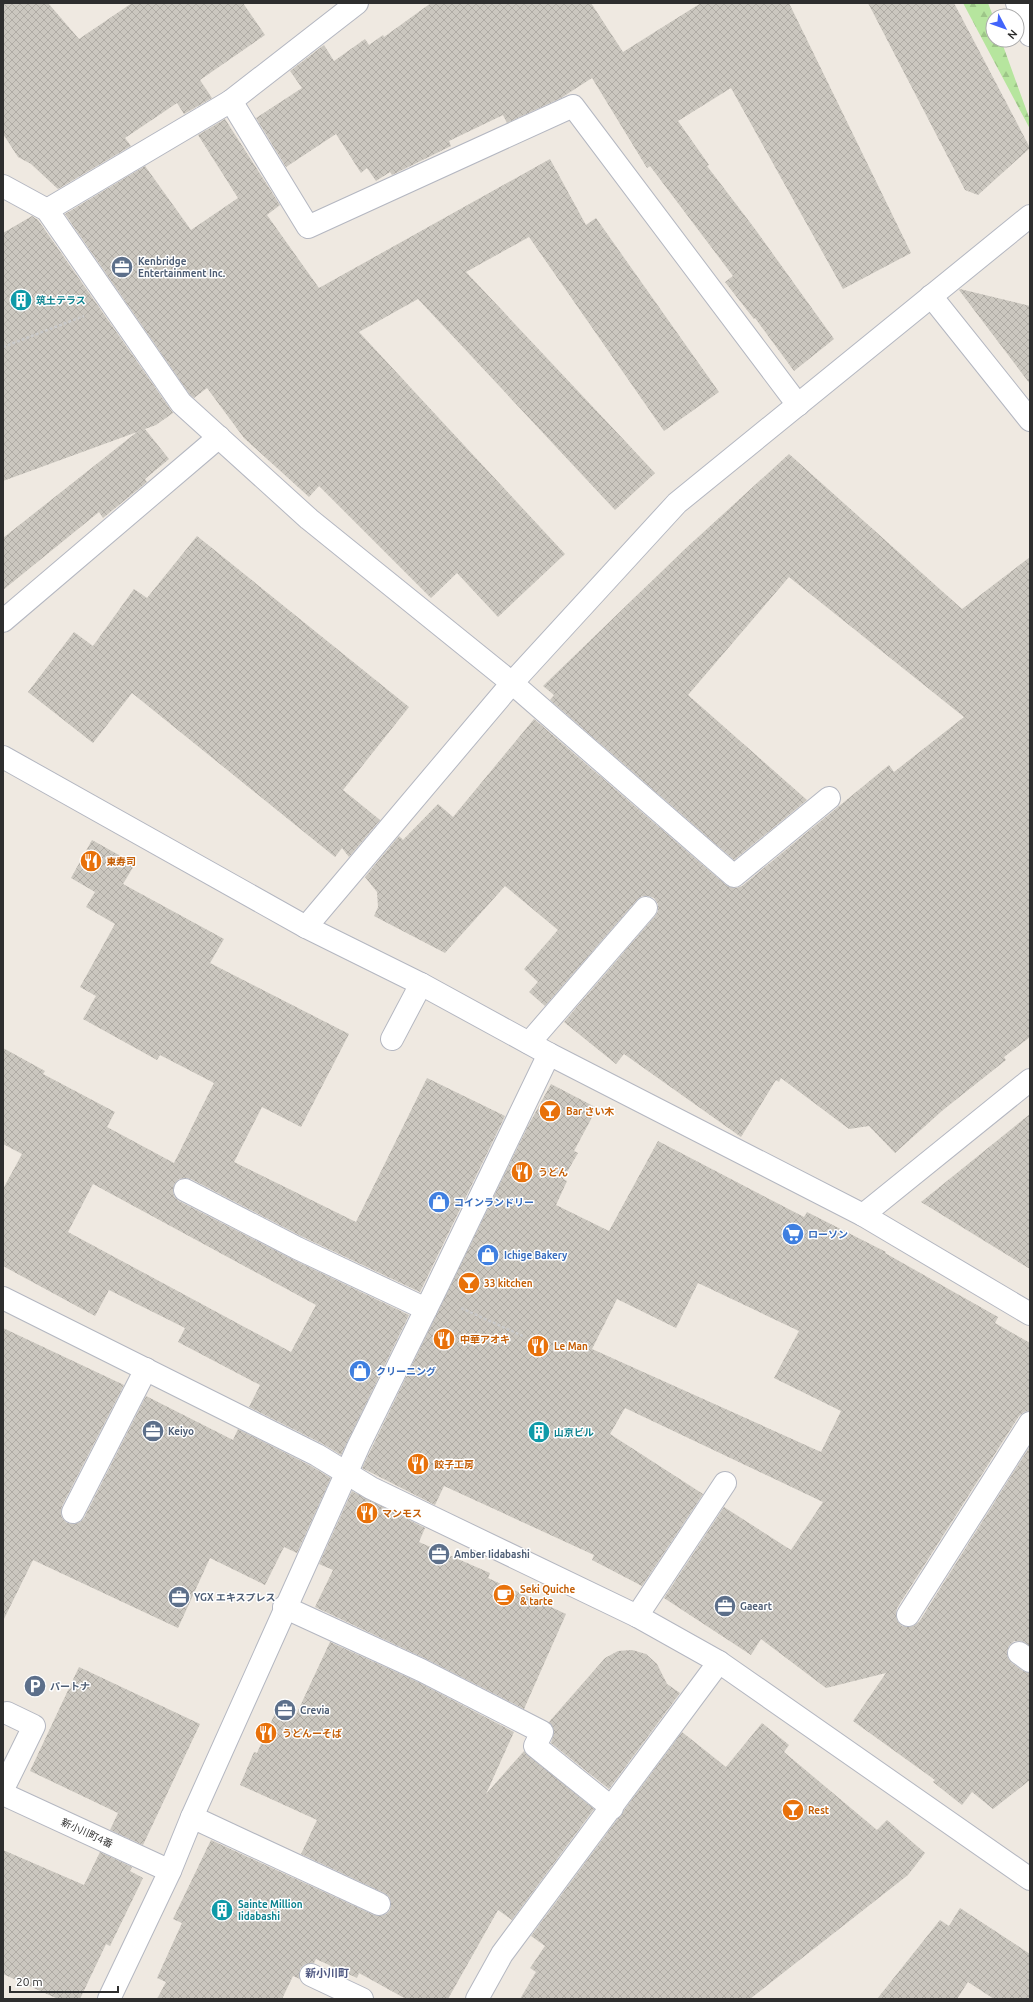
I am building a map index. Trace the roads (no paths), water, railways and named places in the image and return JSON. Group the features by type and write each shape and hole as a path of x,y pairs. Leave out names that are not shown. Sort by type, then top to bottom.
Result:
{"street":[{"path":"47,210 231,101 357,3"},
{"path":"1017,3 1030,35"},
{"path":"231,101 308,227 573,106 798,405"},
{"path":"3,186 47,210 112,306 181,403 309,519 512,683 734,876 829,798"},
{"path":"306,927 512,683 677,503 1030,216"},
{"path":"931,296 1030,420"},
{"path":"3,621 219,438"},
{"path":"3,757 306,927 422,984 549,1054 863,1215 1030,1314"},
{"path":"529,1043 646,908"},
{"path":"392,1039 422,984"},
{"path":"109,1999 170,1871 192,1817 284,1607 346,1472 430,1302 549,1054"},
{"path":"863,1215 1030,1080"},
{"path":"185,1190 298,1248 430,1302"},
{"path":"3,1298 317,1455 378,1492 637,1616 719,1662 1030,1879"},
{"path":"73,1512 146,1369"},
{"path":"908,1615 1030,1423"},
{"path":"637,1616 725,1483"},
{"path":"284,1607 421,1670 542,1732 535,1746 612,1808"},
{"path":"477,1999 502,1954 612,1808 719,1662"},
{"path":"3,1789 34,1726 7,1713"},
{"name":"新小川町4番","path":"3,1794 170,1871"},
{"path":"192,1817 379,1904"},
{"path":"311,1975 362,1999"}],"place":[{"name":"Kenbridge Entertainment Inc.","path":"122,267"},
{"name":"筑土テラス","path":"21,300"},
{"name":"東寿司","path":"91,861"},
{"name":"Bar さい木","path":"550,1111"},
{"name":"うどん","path":"522,1172"},
{"name":"コインランドリー","path":"439,1202"},
{"name":"ローソン","path":"793,1234"},
{"name":"Ichige Bakery","path":"488,1255"},
{"name":"33 kitchen","path":"469,1283"},
{"name":"中華アオキ","path":"444,1339"},
{"name":"Le Man","path":"538,1346"},
{"name":"クリーニング","path":"360,1371"},
{"name":"Keiyo","path":"153,1431"},
{"name":"山京ビル","path":"539,1432"},
{"name":"餃子工房","path":"418,1464"},
{"name":"マンモス","path":"367,1513"},
{"name":"Amber Iidabashi","path":"439,1554"},
{"name":"Seki Quiche & tarte","path":"504,1595"},
{"name":"YGX エキスプレス","path":"179,1597"},
{"name":"Gaeart","path":"725,1606"},
{"name":"パートナ","path":"35,1686"},
{"name":"Crevia","path":"285,1710"},
{"name":"うどんーそば","path":"266,1733"},
{"name":"Rest","path":"793,1810"},
{"name":"Sainte Million Iidabashi","path":"222,1910"}],"district":[{"name":"新小川町","path":"327,1973"}]}
